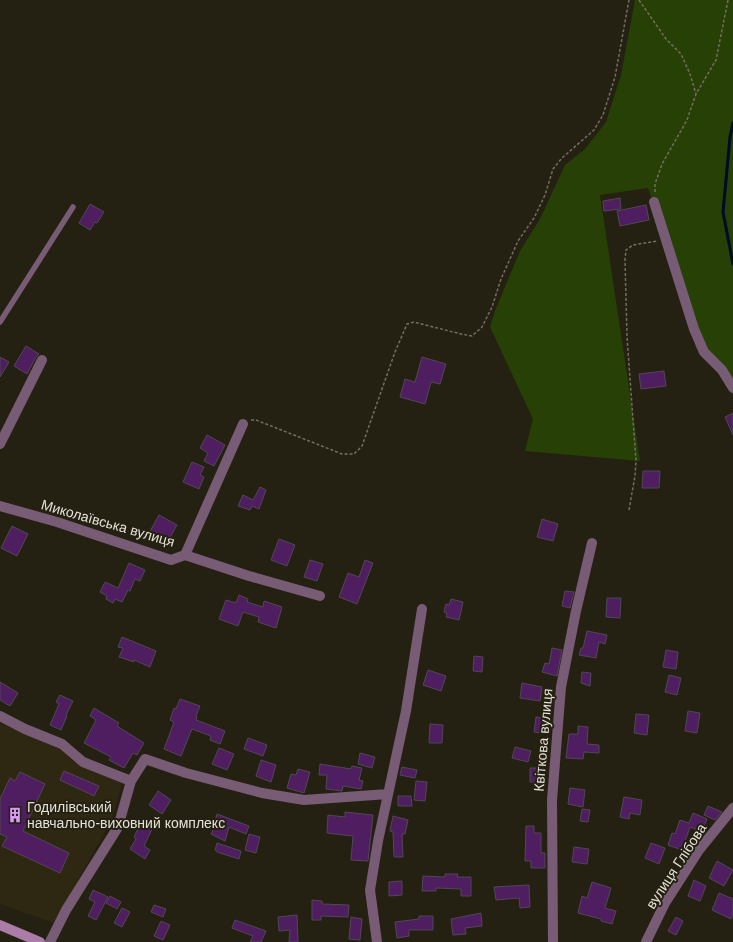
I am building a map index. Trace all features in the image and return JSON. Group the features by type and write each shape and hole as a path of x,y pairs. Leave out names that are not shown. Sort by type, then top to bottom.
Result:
{"main road":[{"path":"0,925 40,942"}],"street":[{"path":"654,202 694,328 704,352 722,370 733,388"},
{"path":"0,444 42,360"},
{"name":"Миколаївська вулиця","path":"0,506 57,522 171,560 186,555 243,424"},
{"name":"Квіткова вулиця","path":"553,942 552,800 561,687 576,611 592,543"},
{"path":"186,555 249,576 320,596"},
{"path":"377,942 370,890 378,841 406,711 422,609"},
{"path":"0,716 25,729 62,744 83,762 131,781"},
{"path":"50,942 66,910 118,827 131,781 145,759 186,773 262,793 304,800 388,794"},
{"name":"вулиця Глібова","path":"646,942 665,903 700,850 733,808"}],"lane":[{"path":"0,322 73,208"}],"path":[{"path":"243,424 250,420 256,420 342,454 354,454 362,446 406,324 414,322 472,336 482,326 492,306 501,279 518,241 534,218 542,201 553,169 562,158 594,130 603,115 616,77 629,0"},
{"path":"639,0 666,39 681,54 690,74 696,94"},
{"path":"654,202 655,184 662,164 687,120 696,94 716,60 728,0"},
{"path":"629,510 636,461 627,337 626,250 633,245 666,240"}],"shaded area":[{"path":"0,723 59,747 72,761 122,783 112,819 54,923 0,904"}],"green space":[{"path":"635,0 733,0 733,395 721,374 696,348 666,240 648,188 600,195 640,461 525,451 533,419 490,327 495,311 520,251 540,219 565,165 585,149 606,122 621,75"}],"building":[{"path":"620,198 621,209 604,211 603,201"},
{"path":"90,204 104,212 97,223 95,222 90,230 79,223"},
{"path":"646,205 649,220 620,226 617,211"},
{"path":"26,346 39,354 27,374 14,366"},
{"path":"0,357 9,362 0,377"},
{"path":"422,357 446,364 440,384 431,382 425,404 400,397 405,379 415,382"},
{"path":"664,371 666,386 641,389 639,374"},
{"path":"733,413 733,435 725,417"},
{"path":"207,435 225,445 214,466 204,461 208,453 200,448"},
{"path":"192,462 204,467 200,475 204,477 199,489 183,482"},
{"path":"643,471 660,471 659,488 642,488"},
{"path":"260,487 266,490 259,509 252,506 250,510 238,506 243,495 253,500"},
{"path":"159,515 177,525 168,541 164,538 162,541 156,537 155,539 148,535"},
{"path":"542,519 558,524 553,541 537,537"},
{"path":"12,526 28,534 17,556 1,548"},
{"path":"279,539 295,545 287,566 271,560"},
{"path":"310,560 323,564 317,581 304,577"},
{"path":"365,560 373,563 357,604 339,597 348,573 359,577"},
{"path":"129,563 145,570 140,581 135,579 130,591 128,590 122,602 115,599 113,603 106,599 107,596 100,592 105,582 118,588"},
{"path":"565,591 574,592 570,608 562,606"},
{"path":"239,595 248,599 247,602 263,607 264,601 282,607 276,628 258,622 259,617 243,612 238,626 219,619 226,600 236,603"},
{"path":"607,598 621,598 620,618 606,617"},
{"path":"451,599 463,602 459,620 446,617 447,613 444,612 446,604 449,605"},
{"path":"587,631 607,635 605,644 599,642 596,658 579,655 581,648 583,648"},
{"path":"122,637 156,651 150,667 134,660 134,662 119,657 123,648 118,647"},
{"path":"552,648 562,650 557,676 542,672 545,663 549,664"},
{"path":"666,650 678,652 676,669 663,667"},
{"path":"474,656 483,657 482,672 473,671"},
{"path":"428,670 446,676 441,691 423,685"},
{"path":"582,672 591,673 590,686 581,683"},
{"path":"669,675 681,678 677,695 665,692"},
{"path":"0,682 18,693 10,706 0,700"},
{"path":"522,683 542,687 540,701 520,698"},
{"path":"60,695 73,701 61,730 50,725 59,704 56,702"},
{"path":"180,699 200,706 196,720 225,731 220,744 210,740 211,736 192,729 181,756 164,749 174,722 170,720 174,708 176,709"},
{"path":"94,708 119,723 117,726 144,743 137,755 133,753 124,768 109,760 111,757 84,743 96,720 90,716"},
{"path":"688,711 700,713 697,733 685,731"},
{"path":"636,714 649,715 647,735 634,733"},
{"path":"536,717 551,720 548,734 534,732"},
{"path":"430,724 443,725 442,743 429,743"},
{"path":"578,726 588,727 587,744 599,745 599,753 584,752 583,759 566,758 569,734 578,734"},
{"path":"248,738 267,745 263,756 244,749"},
{"path":"515,747 531,751 528,762 512,758"},
{"path":"219,748 234,754 227,770 212,764"},
{"path":"360,753 375,757 372,768 358,764"},
{"path":"261,760 276,765 271,782 256,776"},
{"path":"320,764 351,769 352,766 362,768 359,780 363,781 361,789 343,786 342,791 326,789 327,775 319,775"},
{"path":"402,767 417,770 415,778 400,775"},
{"path":"530,768 544,768 544,783 530,782"},
{"path":"298,769 310,772 304,793 287,788 291,774 296,775"},
{"path":"64,771 99,786 94,796 60,780"},
{"name":"Годилівський навчально-виховний комплекс","path":"20,772 45,784 23,831 69,853 60,873 2,846 7,837 0,834 0,799 10,778 15,781"},
{"path":"416,781 427,782 425,801 414,800"},
{"path":"570,788 585,790 583,807 568,804"},
{"path":"158,791 171,800 162,814 149,805"},
{"path":"398,796 411,796 412,806 398,806"},
{"path":"624,797 642,800 640,815 630,813 629,819 620,817"},
{"path":"708,806 722,812 715,820 704,815"},
{"path":"582,809 590,810 588,822 580,821"},
{"path":"345,812 373,815 368,861 351,860 353,836 327,833 328,815 345,817"},
{"path":"693,813 707,819 702,832 690,827 682,850 668,845 672,833 675,834 680,820 689,823"},
{"path":"217,814 249,826 246,834 229,827 225,841 211,834 217,822 215,821"},
{"path":"393,816 408,820 405,834 402,834 403,857 394,857 393,832 390,831"},
{"path":"141,822 153,827 144,846 150,850 145,859 130,849 136,839 134,837"},
{"path":"526,826 534,826 534,833 541,833 541,853 545,853 545,868 531,868 531,861 525,861"},
{"path":"249,834 260,837 256,853 245,850"},
{"path":"217,843 241,851 239,859 217,852 215,850"},
{"path":"651,843 665,848 659,864 645,858"},
{"path":"574,847 589,849 587,864 572,862"},
{"path":"717,861 733,870 724,886 709,878"},
{"path":"445,874 458,874 457,877 471,877 471,896 461,896 461,889 436,888 436,891 422,891 423,876 445,877"},
{"path":"694,880 706,886 700,901 688,896"},
{"path":"402,881 402,895 389,896 389,882"},
{"path":"592,882 611,888 605,908 616,911 612,924 601,921 601,919 578,913 582,896 587,898"},
{"path":"529,885 530,907 520,908 519,898 496,900 494,887"},
{"path":"93,890 108,897 96,920 88,916 95,902 89,899"},
{"path":"719,893 733,899 733,914 731,919 712,910"},
{"path":"110,896 121,902 117,909 106,903"},
{"path":"312,900 322,901 322,904 349,905 348,917 321,916 321,920 312,920"},
{"path":"154,905 166,909 163,917 151,912"},
{"path":"122,908 130,912 122,927 114,923"},
{"path":"481,913 482,926 465,928 466,934 453,935 451,919"},
{"path":"297,915 298,942 289,942 290,930 279,931 278,917"},
{"path":"419,916 433,916 433,930 409,930 409,936 397,938 395,922 419,919"},
{"path":"351,917 362,919 360,940 349,939"},
{"path":"676,917 683,921 676,935 668,931"},
{"path":"235,920 266,931 261,942 250,942 253,936 232,928"},
{"path":"161,921 170,925 163,940 154,936"}],"waterway":[{"path":"733,123 730,137 723,212 733,264"}],"place":[{"name":"Годилівський навчально-виховний комплекс","path":"15,815"}]}
